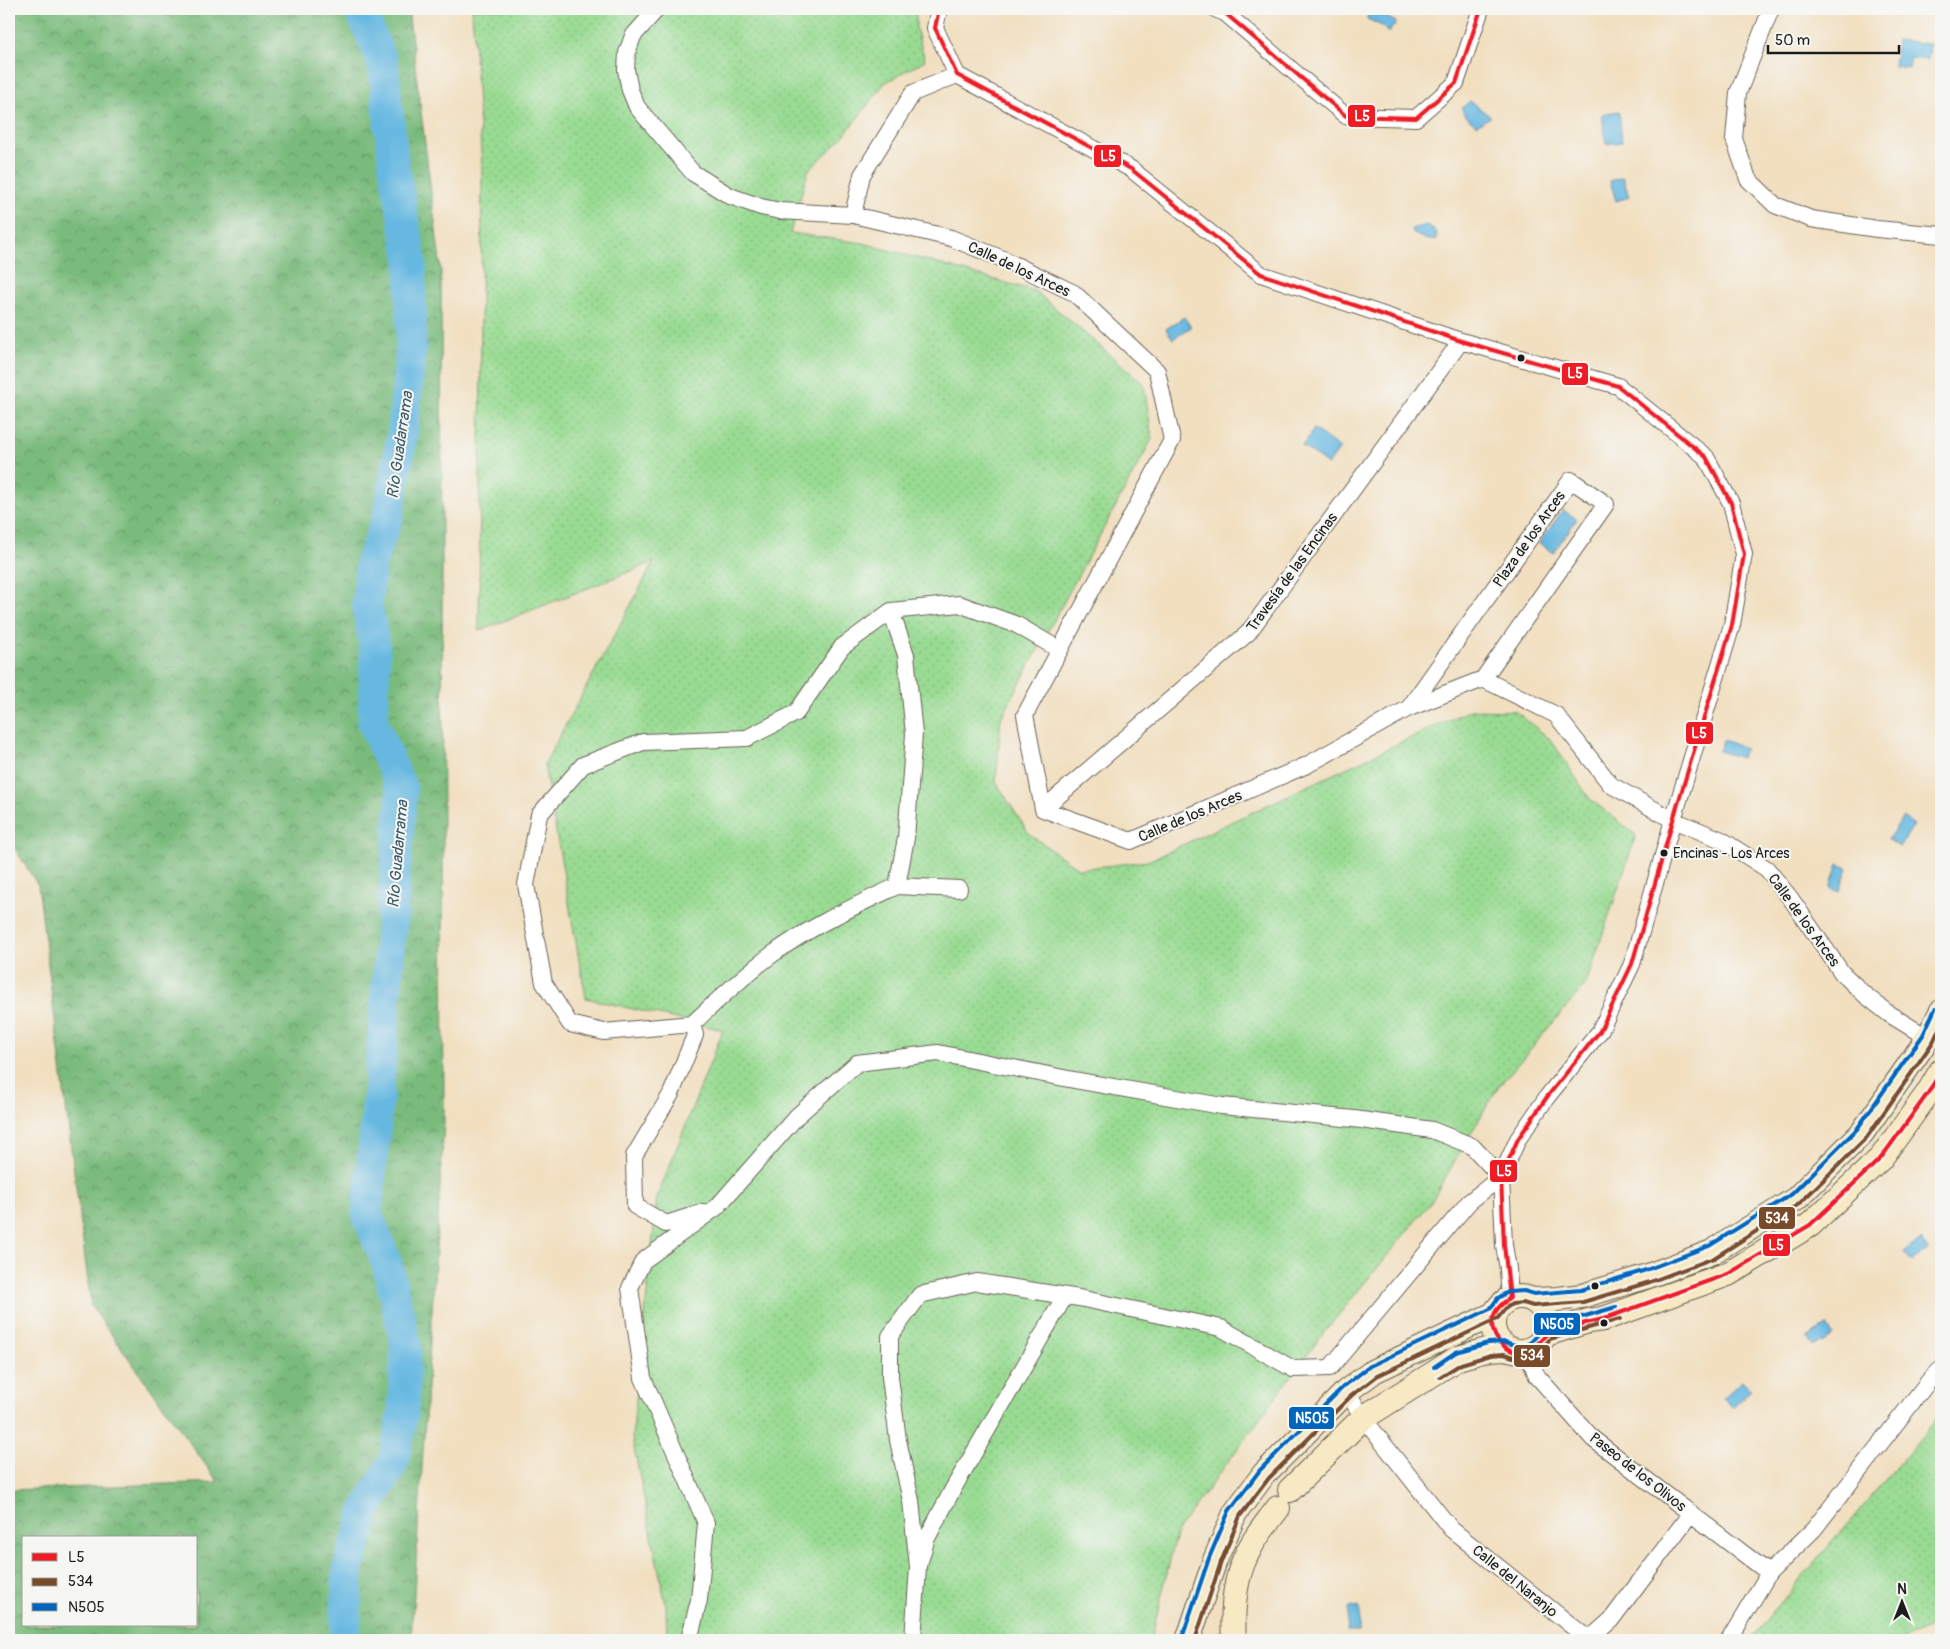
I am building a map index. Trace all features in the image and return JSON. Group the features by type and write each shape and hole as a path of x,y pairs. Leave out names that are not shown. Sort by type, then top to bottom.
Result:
{"street":[{"name":"Calle de los Arces","path":"657,9 633,36 627,53 627,77 630,90 637,107 676,155 698,177 730,196 761,207 780,211 853,215 951,238 1003,259 1074,293 1157,371 1172,440 1025,715 1043,809 1131,841 1307,765 1409,708 1483,679 1556,715 1611,785 1673,820 1722,840 1767,869 1791,899 1842,973 1889,1014 1928,1038"},
{"path":"939,9 935,28 957,75 1131,169 1261,274 1461,341 1618,386 1706,457 1731,503 1744,554 1732,624 1632,964 1600,1031 1547,1098 1518,1139 1501,1177 1504,1245 1512,1304 1493,1331 1497,1340 1516,1349"},
{"path":"1215,9 1224,13 1346,116 1416,118 1456,83 1481,9"},
{"path":"1771,9 1738,93 1734,139 1748,179 1775,205 1811,219 1877,229 1941,235"},
{"path":"853,215 862,175 913,93 957,75"},
{"name":"Travesía de las Encinas","path":"1043,809 1248,633 1461,341"},
{"name":"Plaza de los Arces","path":"1409,708 1571,480 1606,504 1483,679"},
{"path":"959,889 897,886 837,914 771,956 692,1024 604,1032 570,1024 544,983 526,884 539,815 583,765 642,742 747,738 796,712 842,647 891,611 959,604 1017,624 1060,650"},
{"path":"891,611 906,655 914,734 906,838 897,886"},
{"path":"1188,1640 1215,1560 1236,1513 1264,1474 1347,1391 1374,1371 1512,1304 1582,1296 1666,1270 1712,1252 1796,1199 1862,1134 1928,1038 1941,1012"},
{"path":"692,1024 695,1035 671,1094 634,1156 635,1206 666,1224 717,1208"},
{"path":"689,1640 698,1600 706,1523 643,1378 630,1288 643,1261 717,1208 797,1116 857,1063 938,1053 1074,1080 1222,1106 1354,1119 1432,1130 1472,1146 1501,1177"},
{"path":"1234,1640 1232,1613 1238,1580 1248,1550 1284,1499 1363,1418 1458,1358 1490,1349 1535,1347 1546,1334 1588,1321 1602,1319 1728,1274 1810,1225 1881,1158 1928,1093 1941,1071"},
{"path":"913,1640 918,1567 911,1501 898,1440 891,1386 890,1336 920,1295 977,1282 1065,1296 1221,1328 1294,1369 1330,1368 1469,1202 1501,1177"},
{"path":"918,1567 927,1538 953,1489 1065,1296"},
{"path":"1512,1304 1543,1309 1547,1317 1546,1334"},
{"name":"Paseo de los Olivos","path":"1516,1349 1537,1376 1593,1438 1769,1573"},
{"path":"1729,1640 1769,1573 1814,1529 1928,1382 1941,1369"},
{"name":"Calle del Naranjo","path":"1347,1391 1363,1418 1451,1530 1583,1635 1593,1636 1611,1620 1690,1513"}],"green space":[{"path":"9,9 408,9 441,270 444,1123 411,1640 9,1640 9,1490 218,1482 91,1306 38,885 9,839"},
{"path":"472,9 916,9 916,28 925,60 885,83 840,140 808,171 790,233 863,243 1035,291 1144,384 1152,439 1001,718 996,782 1029,834 1079,869 1148,861 1470,710 1515,711 1551,740 1589,798 1636,835 1586,984 1498,1087 1431,1202 1318,1340 1177,1531 1151,1640 667,1640 666,1606 632,1438 657,1198 723,1030 586,998 544,765 654,562 479,631 482,167"},
{"path":"1941,1414 1941,1621 1902,1640 1749,1640"}],"water":[{"path":"1377,12 1396,22 1390,32 1367,19 1368,14"},
{"path":"1897,40 1930,44 1928,60 1910,58 1909,68 1894,66"},
{"path":"1470,101 1491,117 1476,125 1464,114 1462,108"},
{"path":"1619,111 1622,142 1606,144 1602,114"},
{"path":"1623,177 1629,197 1616,201 1610,181"},
{"path":"1427,225 1437,233 1436,240 1427,240 1414,234 1412,229"},
{"path":"1184,317 1191,327 1173,339 1166,329"},
{"path":"1314,429 1340,448 1328,465 1302,446"},
{"path":"1563,510 1577,519 1553,553 1539,543"},
{"path":"1723,740 1745,748 1741,758 1719,751"},
{"path":"1903,817 1914,825 1899,847 1888,839"},
{"path":"1838,864 1848,868 1839,892 1830,888"},
{"path":"1921,1239 1929,1249 1912,1262 1904,1252"},
{"path":"1827,1326 1833,1335 1813,1347 1807,1338"},
{"path":"1742,1381 1751,1390 1733,1408 1723,1398"},
{"path":"1352,1606 1360,1608 1359,1632 1347,1632 1349,1608"}],"waterway":[{"name":"Río Guadarrama","path":"345,1640 348,1570 366,1510 394,1461 403,1412 406,1344 387,1264 367,1214 377,1111 402,789 373,723 375,650 367,604 371,562 388,517 402,437 411,348 411,261 394,166 383,64 363,16 358,9"}],"transit line":[{"name":"L5","path":"939,9 935,28 957,75 1131,169 1261,274 1461,341 1618,386 1706,457 1731,503 1744,554 1732,625 1632,964 1600,1031 1547,1097 1518,1139 1501,1177 1504,1245 1510,1298 1497,1310 1492,1322 1495,1336 1499,1342 1511,1350 1525,1352 1552,1331 1603,1319 1728,1274 1810,1225 1881,1158 1928,1093 1941,1071"},
{"name":"L5","path":"1215,9 1225,13 1346,116 1416,118 1456,83 1481,9"},
{"name":"N505","path":"1182,1638 1209,1558 1229,1511 1260,1470 1343,1387 1370,1366 1490,1309 1498,1298 1508,1292 1524,1291 1534,1294 1581,1290 1646,1270 1709,1246 1792,1194 1857,1129 1923,1035 1935,1009"},
{"name":"534","path":"1195,1640 1221,1562 1240,1516 1269,1478 1351,1396 1377,1376 1497,1319 1512,1304 1523,1303 1533,1306 1583,1302 1650,1282 1714,1258 1799,1204 1867,1137 1933,1042 1941,1025"},
{"name":"N505","path":"1434,1367 1456,1352 1488,1343 1505,1342 1515,1345 1526,1345 1544,1328 1616,1307"},
{"name":"534","path":"1440,1377 1461,1364 1491,1355 1504,1354 1513,1357 1529,1357 1539,1352 1550,1339 1620,1319"}],"place":[{"name":"Encinas - Los Arces","path":"1664,853"}]}
